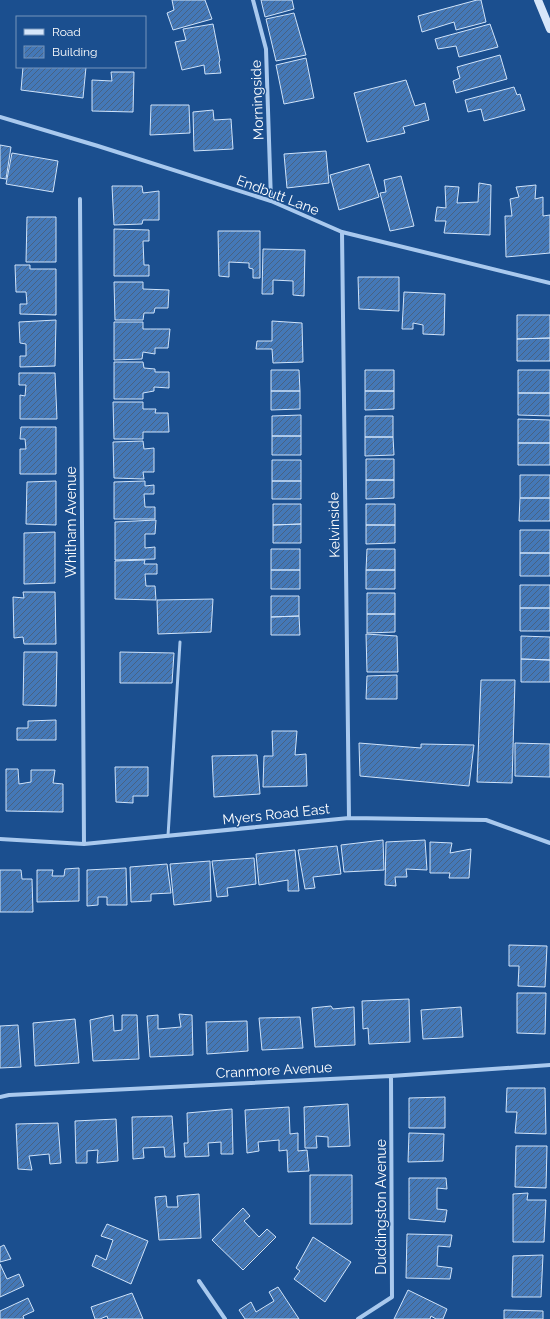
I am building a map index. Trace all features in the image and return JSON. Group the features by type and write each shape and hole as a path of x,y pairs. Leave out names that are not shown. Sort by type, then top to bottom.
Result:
{"street":[{"name":"Morningside","path":"254,0 266,49 271,201"},
{"path":"538,0 550,28"},
{"name":"Endbutt Lane","path":"0,117 98,146 271,201 342,232 550,283"},
{"name":"Whitham Avenue","path":"80,199 84,844"},
{"name":"Kelvinside","path":"342,232 349,818"},
{"name":"Myers Road East","path":"0,839 84,844 349,818 486,820 550,842"},
{"name":"Cranmore Avenue","path":"0,1097 9,1095 391,1076 550,1065"},
{"name":"Duddingston Avenue","path":"358,1319 392,1297 391,1076"},
{"path":"199,1281 225,1319"}],"lane":[{"path":"168,836 180,642"}],"building":[{"path":"172,0 205,0 212,19 173,30 167,13 174,10"},
{"path":"261,0 292,0 294,9 265,17"},
{"path":"481,0 486,22 456,30 454,22 422,32 418,16"},
{"path":"294,13 306,55 276,61 266,19"},
{"path":"213,24 221,73 205,74 204,65 182,70 175,42 186,40 183,29"},
{"path":"490,24 498,47 459,57 456,46 438,49 435,39"},
{"path":"500,55 507,79 456,93 453,81 460,78 457,67"},
{"path":"306,58 314,98 284,104 276,65"},
{"path":"23,68 86,68 83,98 21,90"},
{"path":"111,72 134,72 133,112 92,111 92,80 112,81"},
{"path":"406,80 415,106 425,103 429,120 403,127 405,133 367,142 354,93"},
{"path":"514,87 517,95 520,94 525,110 484,121 481,109 468,112 465,100"},
{"path":"151,105 189,105 190,133 150,135"},
{"path":"213,110 214,120 231,119 233,149 194,151 193,112"},
{"path":"0,145 11,147 6,179 0,178"},
{"path":"326,151 329,183 287,188 284,154"},
{"path":"12,153 58,161 53,192 6,184"},
{"path":"369,164 379,197 339,210 330,175"},
{"path":"401,176 414,226 390,231 380,193 386,192 384,180"},
{"path":"479,183 491,185 490,235 444,233 446,221 435,221 437,207 446,208 445,186 459,187 457,203 478,202"},
{"path":"536,185 535,199 543,197 543,216 550,215 550,253 506,257 505,216 512,216 510,199 519,197 516,187"},
{"path":"112,186 142,186 143,193 159,191 159,220 143,220 142,224 114,225"},
{"path":"27,217 56,217 56,262 26,262"},
{"path":"114,229 149,230 149,241 143,241 144,265 149,265 149,276 114,276"},
{"path":"218,231 260,231 260,278 253,278 253,269 249,268 249,263 229,262 229,277 219,276"},
{"path":"263,249 305,250 304,296 293,295 293,281 273,280 273,294 262,294"},
{"path":"15,265 30,265 30,269 56,269 56,315 20,314 20,304 27,304 26,292 16,292"},
{"path":"358,277 399,277 399,311 359,309"},
{"path":"114,282 143,282 143,289 169,290 168,308 155,308 154,313 144,313 143,320 115,320"},
{"path":"404,292 445,294 444,335 423,334 423,325 413,323 413,329 402,329"},
{"path":"517,315 550,315 550,338 517,339"},
{"path":"56,320 55,366 20,367 20,356 26,356 26,344 20,343 19,322"},
{"path":"272,321 302,323 303,362 273,363 272,349 256,349 257,341 272,341"},
{"path":"114,322 143,322 143,329 170,329 168,348 155,348 155,354 143,352 142,359 114,360"},
{"path":"550,338 550,361 517,361 517,339"},
{"path":"114,362 143,362 144,368 155,369 155,372 169,372 169,388 154,387 154,391 143,393 143,399 114,399"},
{"path":"271,370 299,370 300,391 271,391"},
{"path":"365,370 394,370 394,391 365,391"},
{"path":"518,370 550,370 550,393 518,393"},
{"path":"19,373 55,373 57,419 20,419 20,395 25,396 26,385 19,385"},
{"path":"271,391 300,391 300,409 271,410"},
{"path":"365,391 394,391 394,409 365,410"},
{"path":"518,393 550,393 550,416 518,415"},
{"path":"113,402 143,402 143,409 156,409 155,413 168,413 169,432 143,432 143,439 114,439"},
{"path":"301,415 301,436 272,436 272,416"},
{"path":"365,416 393,416 393,437 365,437"},
{"path":"518,419 550,420 550,443 518,443"},
{"path":"21,427 56,427 56,474 20,474 20,449 26,449 25,439 20,439"},
{"path":"272,436 301,436 301,455 272,455"},
{"path":"365,437 393,437 394,455 365,456"},
{"path":"143,441 144,449 154,448 154,472 143,472 144,479 114,478 113,442"},
{"path":"518,443 550,443 550,465 518,465"},
{"path":"366,459 394,459 394,480 366,480"},
{"path":"272,460 301,460 301,481 272,481"},
{"path":"520,475 550,475 550,498 520,498"},
{"path":"366,480 394,480 394,498 366,499"},
{"path":"56,481 56,525 26,524 27,482"},
{"path":"145,481 145,486 154,485 154,494 144,494 145,507 155,507 155,519 114,519 114,482"},
{"path":"272,481 301,481 301,499 272,499"},
{"path":"520,498 550,498 550,521 519,521"},
{"path":"273,504 301,504 301,524 273,525"},
{"path":"366,504 395,504 395,525 366,525"},
{"path":"156,520 155,534 145,534 145,548 155,547 155,559 115,560 115,522"},
{"path":"301,524 301,543 273,543 273,525"},
{"path":"366,525 395,525 395,543 366,544"},
{"path":"520,530 550,530 550,553 520,553"},
{"path":"55,532 55,583 24,584 24,533"},
{"path":"271,549 300,549 300,570 271,570"},
{"path":"367,549 395,549 395,570 366,570"},
{"path":"520,553 550,553 550,576 520,576"},
{"path":"145,560 144,564 157,564 157,574 145,574 146,586 155,586 156,600 115,599 115,561"},
{"path":"271,570 300,570 300,589 271,589"},
{"path":"366,570 395,570 395,589 366,589"},
{"path":"520,585 550,585 550,608 520,608"},
{"path":"23,592 55,592 56,644 24,644 23,637 14,638 13,597 24,598"},
{"path":"367,593 395,593 395,614 367,614"},
{"path":"271,596 299,596 299,616 271,617"},
{"path":"213,599 211,632 158,634 157,600"},
{"path":"520,608 550,608 550,631 520,631"},
{"path":"367,614 395,614 395,632 367,633"},
{"path":"299,616 300,635 271,635 271,617"},
{"path":"366,634 397,636 398,672 367,672"},
{"path":"521,636 550,637 550,660 521,659"},
{"path":"24,652 57,652 56,706 23,705"},
{"path":"120,652 174,653 172,683 120,683"},
{"path":"521,659 550,660 550,682 521,682"},
{"path":"397,675 397,699 366,699 367,676"},
{"path":"481,680 515,680 512,783 477,782"},
{"path":"56,720 56,740 17,740 17,728 28,728 28,721"},
{"path":"272,731 297,731 295,755 306,754 307,786 263,787 264,756 273,756"},
{"path":"359,743 421,748 421,744 474,745 469,786 360,776"},
{"path":"515,743 550,744 550,777 515,776"},
{"path":"257,755 260,794 214,797 212,756"},
{"path":"115,767 148,767 148,796 133,796 133,803 116,802"},
{"path":"6,769 18,769 19,784 31,782 31,770 55,770 53,783 63,784 63,812 6,811"},
{"path":"383,840 384,870 344,872 341,845"},
{"path":"425,840 427,870 406,869 407,877 395,877 396,886 385,885 386,842"},
{"path":"430,842 452,843 450,853 471,849 469,878 449,878 450,873 430,873"},
{"path":"337,846 341,874 313,877 315,888 305,889 298,850"},
{"path":"295,850 299,891 288,891 288,880 259,885 256,854"},
{"path":"254,858 256,884 227,888 228,896 217,897 212,861"},
{"path":"210,861 211,901 174,905 170,864"},
{"path":"167,864 171,893 151,894 151,901 131,902 130,867"},
{"path":"79,868 79,901 37,902 37,870 53,870 52,876 64,876 65,869"},
{"path":"126,868 127,905 107,905 107,897 98,897 98,905 87,906 87,870"},
{"path":"0,870 21,870 22,879 32,879 33,912 0,912"},
{"path":"509,945 547,946 545,987 518,986 519,966 509,966"},
{"path":"517,993 546,993 545,1034 517,1033"},
{"path":"409,999 410,1042 369,1044 368,1028 363,1029 362,1001"},
{"path":"331,1006 333,1009 354,1007 355,1045 315,1047 312,1008"},
{"path":"461,1007 463,1037 423,1039 421,1010"},
{"path":"179,1014 192,1015 193,1055 150,1057 147,1016 158,1015 158,1029 181,1027"},
{"path":"113,1015 114,1031 122,1030 122,1015 137,1015 139,1059 93,1061 90,1020"},
{"path":"300,1017 303,1048 262,1050 259,1018"},
{"path":"75,1019 79,1063 35,1066 33,1023"},
{"path":"247,1021 248,1051 207,1054 206,1022"},
{"path":"18,1025 21,1067 0,1068 0,1026"},
{"path":"507,1088 545,1088 546,1134 515,1133 517,1112 506,1112"},
{"path":"445,1097 445,1128 409,1128 409,1098"},
{"path":"348,1104 350,1146 328,1147 328,1137 316,1136 317,1148 305,1148 304,1107"},
{"path":"289,1107 290,1134 298,1133 298,1151 307,1150 309,1171 288,1172 287,1150 279,1151 279,1140 258,1142 259,1151 247,1153 245,1110"},
{"path":"232,1109 233,1154 221,1154 221,1142 208,1143 209,1156 185,1157 184,1143 188,1143 187,1113"},
{"path":"172,1116 175,1157 165,1157 164,1147 143,1148 144,1158 133,1159 132,1117"},
{"path":"116,1119 118,1161 97,1163 98,1150 87,1151 87,1163 76,1163 75,1121"},
{"path":"58,1123 61,1163 50,1164 49,1154 29,1156 32,1170 18,1169 16,1124"},
{"path":"409,1133 444,1134 443,1161 408,1162"},
{"path":"516,1146 547,1146 546,1188 515,1187"},
{"path":"310,1175 352,1175 352,1224 310,1224"},
{"path":"409,1178 446,1178 447,1189 437,1188 437,1209 447,1210 445,1222 409,1219"},
{"path":"528,1193 527,1200 546,1200 544,1242 513,1242 513,1194"},
{"path":"199,1194 201,1238 159,1240 155,1197 166,1196 167,1207 178,1207 177,1196"},
{"path":"243,1208 250,1216 244,1221 259,1237 267,1229 276,1237 243,1270 212,1240"},
{"path":"107,1224 148,1241 131,1284 92,1266 96,1255 106,1260 113,1240 101,1236"},
{"path":"407,1234 452,1235 450,1247 438,1246 437,1266 452,1268 450,1279 406,1278"},
{"path":"313,1237 351,1262 325,1302 294,1279 300,1271 296,1268"},
{"path":"4,1245 11,1259 0,1262 0,1247"},
{"path":"543,1255 541,1297 512,1297 513,1256"},
{"path":"0,1264 7,1279 19,1274 24,1286 0,1297"},
{"path":"278,1287 299,1319 245,1319 239,1310 251,1302 256,1312 274,1301 269,1292"},
{"path":"408,1290 447,1309 443,1319 436,1319 431,1316 430,1319 394,1319"},
{"path":"132,1293 143,1319 108,1319 107,1316 100,1319 95,1319 91,1307"},
{"path":"28,1298 34,1311 23,1316 24,1319 0,1319 0,1311"},
{"path":"504,1310 543,1311 543,1319 504,1319"}]}
